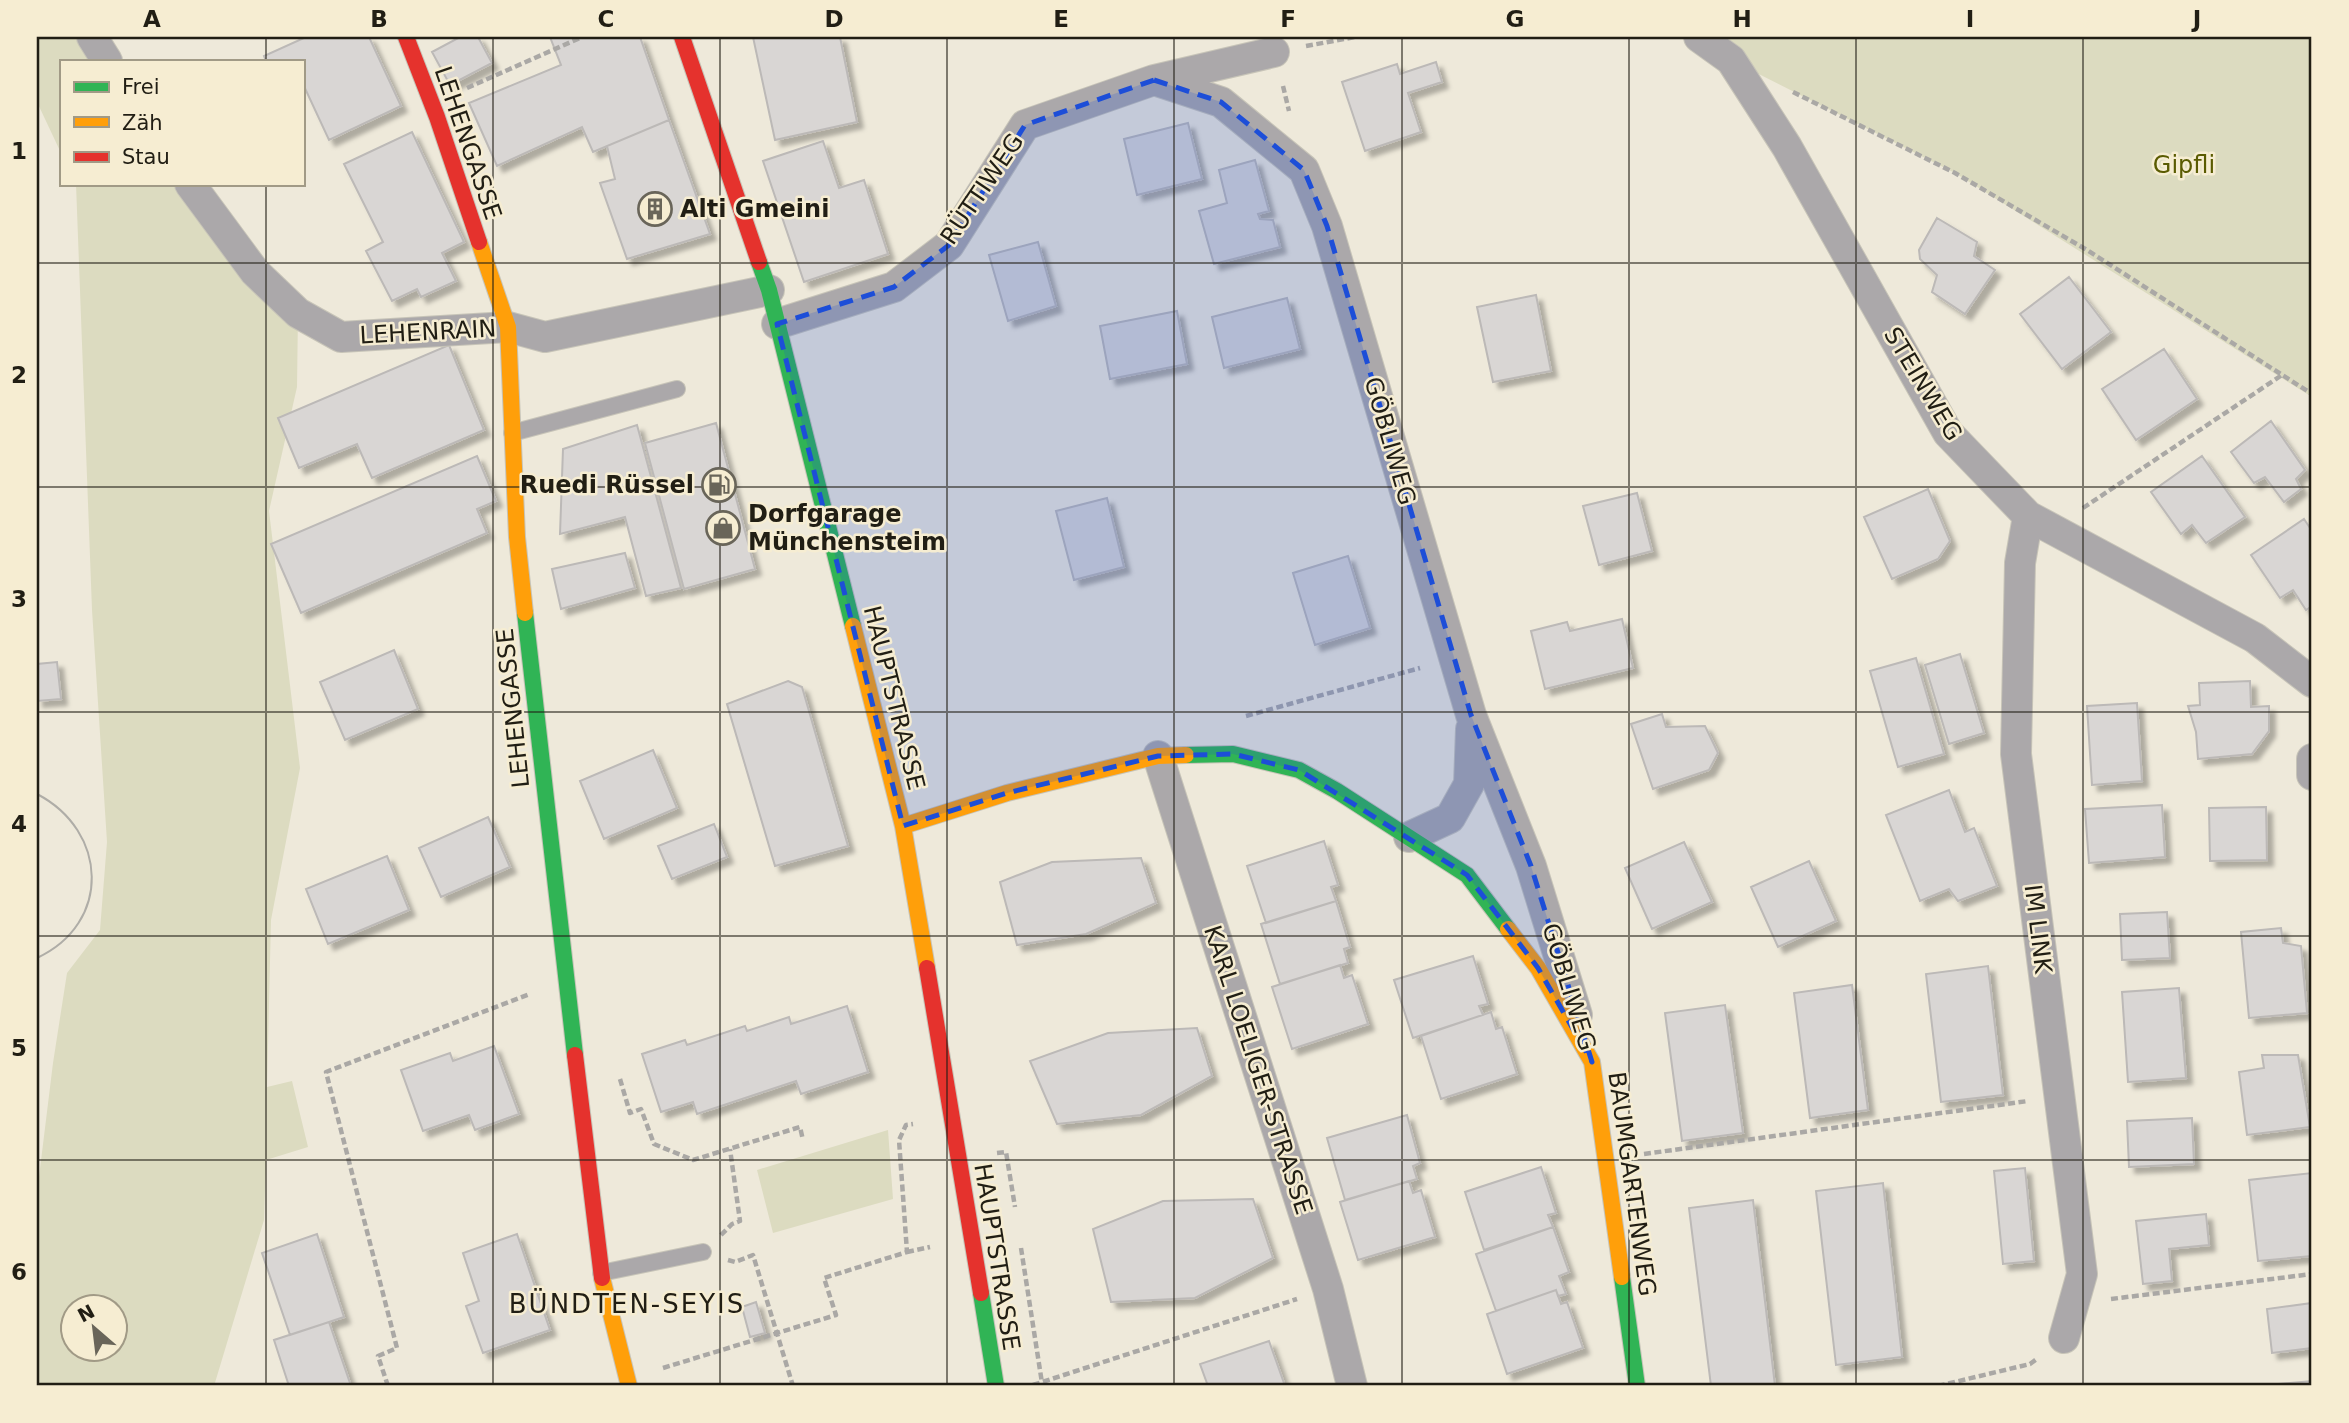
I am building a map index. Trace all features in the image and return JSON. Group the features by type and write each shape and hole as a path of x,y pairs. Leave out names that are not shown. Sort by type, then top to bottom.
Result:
{"street":[{"path":"92,37 106,60"},
{"name":"LEHENGASSE","path":"406,37 508,327 517,537 577,1071 601,1273 629,1383"},
{"name":"HAUPTSTRASSE","path":"682,37 769,290 903,826 996,1386"},
{"name":"STEINWEG","path":"1699,37 1731,60 1787,147 1948,433 2028,516 2255,638 2312,682"},
{"name":"RÜTTIWEG","path":"777,324 894,287 949,245 1025,125 1154,80 1274,52"},
{"name":"GÖBLIWEG","path":"1154,80 1221,102 1304,170 1326,226 1471,715 1531,866 1592,1062"},
{"name":"LEHENRAIN","path":"191,186 255,272 298,313 341,337 508,327 545,337 769,290"},
{"name":"IM LINK","path":"2028,516 2020,563 2016,754 2082,1274 2064,1338"},
{"name":"GÖBLIWEG","path":"1409,837 1450,818 1469,784 1471,715"},
{"name":"BAUMGARTENWEG","path":"903,826 1007,793 1158,757 1233,754 1299,770 1467,875 1538,968 1592,1062 1637,1386"},
{"name":"KARL LOELIGER-STRASSE","path":"1158,757 1328,1289 1352,1386"},
{"path":"2312,759 2312,775"}],"lane":[{"path":"512,433 677,389"},
{"path":"601,1273 703,1252"}],"path":[{"path":"431,103 582,37"},
{"path":"1291,117 1274,52 1355,37"},
{"path":"1790,90 1955,173 2087,250 2312,394"},
{"path":"2056,530 2087,505 2282,375"},
{"path":"1244,716 1455,659"},
{"path":"388,1386 378,1356 397,1348 326,1072 567,980"},
{"path":"577,1071 616,1065 630,1113 642,1109 654,1144 694,1160 800,1127 803,1140"},
{"path":"1636,1155 2060,1096"},
{"path":"907,1252 899,1140 906,1125 951,1114"},
{"path":"730,1149 740,1222 732,1224 703,1252 735,1262 753,1255 793,1386"},
{"path":"629,1383 836,1315 824,1278 930,1247"},
{"path":"1021,1248 1042,1383"},
{"path":"2076,1303 2312,1274"},
{"path":"1028,1386 1328,1289"},
{"path":"1938,1386 2030,1364 2064,1338"}],"highlighted area":[{"path":"1154,80 1221,102 1259,131 1304,170 1327,226 1471,715 1531,866 1592,1062 1538,968 1467,875 1299,770 1233,754 1158,756 1007,793 903,826 777,324 894,287 949,245 1025,125"}],"green space":[{"path":"37,37 92,37 106,60 60,60 60,151 37,102"},
{"name":"Gipfli","path":"1699,37 2312,37 2312,397 1955,173 1731,60"},
{"path":"76,186 192,186 298,313 297,387 269,511 300,768 271,920 267,1087 292,1081 308,1147 266,1160 264,1220 214,1386 37,1386 37,1193 53,1063 67,973 100,930 107,842 92,610"},
{"path":"888,1130 893,1199 773,1233 757,1170"}],"building":[{"path":"306,37 369,37 401,106 329,140 304,86 304,60 266,60 264,56"},
{"path":"460,37 478,37 492,63 450,85 432,52"},
{"path":"550,37 640,37 669,120 593,152 582,127 497,166 469,103 561,65"},
{"path":"753,37 840,37 857,122 775,140"},
{"path":"1436,62 1442,82 1408,93 1421,132 1365,151 1342,82 1397,64 1400,74"},
{"name":"Alti Gmeini","path":"669,120 710,234 627,259 600,183 615,179 607,146"},
{"path":"1188,123 1202,179 1137,195 1124,139"},
{"path":"412,132 464,242 442,253 456,281 421,297 417,289 392,301 366,251 383,242 344,164"},
{"path":"823,141 839,188 864,180 888,254 804,282 763,161"},
{"path":"1255,160 1269,211 1258,214 1260,219 1273,220 1280,247 1214,264 1199,211 1227,203 1219,170"},
{"path":"1937,218 1977,242 1974,256 1995,270 1965,314 1932,292 1937,275 1920,259 1919,250"},
{"path":"1038,242 1056,306 1008,321 989,255"},
{"path":"2069,277 2111,332 2062,369 2020,314"},
{"path":"1536,295 1551,371 1493,382 1477,307"},
{"path":"1287,298 1300,349 1224,368 1212,317"},
{"path":"1177,311 1187,364 1110,379 1100,326"},
{"path":"449,345 484,430 372,478 357,444 299,468 278,418"},
{"path":"2164,349 2197,399 2136,440 2102,389"},
{"path":"2271,421 2305,470 2296,479 2301,489 2284,502 2265,477 2254,483 2231,452"},
{"path":"716,423 755,569 684,589 645,443"},
{"path":"637,425 681,588 646,596 625,517 560,534 563,449"},
{"path":"477,456 496,501 477,509 487,533 301,613 271,544"},
{"path":"2202,456 2245,517 2206,543 2192,525 2181,534 2151,492"},
{"path":"1928,489 1950,541 1938,559 1892,579 1864,517"},
{"path":"1637,493 1652,551 1599,565 1583,506"},
{"path":"1107,498 1124,567 1074,580 1056,511"},
{"path":"2304,519 2312,531 2312,606 2306,610 2293,590 2280,598 2251,555"},
{"path":"625,553 635,588 561,609 552,569"},
{"path":"1348,556 1370,628 1315,645 1293,573"},
{"path":"1622,619 1633,668 1545,689 1531,631 1567,622 1570,631"},
{"path":"394,650 418,709 345,740 320,682"},
{"path":"1960,654 1984,733 1949,744 1925,665"},
{"path":"1916,658 1944,754 1898,767 1870,671"},
{"path":"57,662 61,699 37,701 37,664"},
{"path":"788,681 802,687 848,846 775,866 727,704"},
{"path":"2250,681 2251,707 2269,706 2269,731 2252,754 2198,759 2196,732 2188,706 2200,705 2199,683"},
{"path":"2137,703 2142,781 2092,785 2087,706"},
{"path":"1662,714 1666,727 1705,726 1718,753 1709,770 1653,789 1631,724"},
{"path":"653,750 677,808 604,839 580,781"},
{"path":"1949,790 1965,832 1974,828 1997,886 1958,901 1949,889 1920,901 1886,815"},
{"path":"2162,805 2165,857 2089,863 2085,809"},
{"path":"2266,807 2267,860 2210,861 2209,808"},
{"path":"488,817 510,867 441,897 419,848"},
{"path":"714,824 727,857 672,879 658,846"},
{"path":"1324,841 1338,885 1331,887 1336,901 1266,923 1247,866"},
{"path":"1684,842 1712,902 1652,929 1625,868"},
{"path":"387,856 409,910 328,944 306,889"},
{"path":"1141,858 1156,903 1086,934 1017,945 1000,882 1052,862"},
{"path":"1809,861 1836,921 1778,947 1751,887"},
{"path":"1336,901 1350,947 1344,949 1348,963 1280,984 1261,924"},
{"path":"2167,912 2170,958 2122,960 2120,914"},
{"path":"2281,928 2283,943 2301,946 2307,1013 2249,1018 2241,932"},
{"path":"1473,956 1488,1004 1479,1006 1483,1015 1413,1038 1394,980"},
{"path":"1340,965 1344,978 1352,975 1368,1024 1292,1049 1272,987"},
{"path":"1988,966 2003,1095 1941,1102 1926,974"},
{"path":"1852,985 1868,1110 1810,1118 1794,993"},
{"path":"2179,988 2186,1078 2128,1082 2122,992"},
{"path":"1725,1005 1743,1133 1682,1141 1665,1013"},
{"path":"847,1006 868,1072 801,1094 796,1081 697,1114 693,1102 661,1112 642,1054 685,1040 687,1045 745,1026 747,1031 789,1017 791,1024"},
{"path":"1491,1012 1496,1029 1502,1027 1517,1074 1441,1099 1421,1036"},
{"path":"1197,1028 1212,1076 1141,1115 1057,1124 1030,1061 1108,1033"},
{"path":"494,1046 519,1114 475,1130 469,1115 423,1131 401,1070 450,1053 453,1061"},
{"path":"2262,1055 2298,1055 2310,1127 2247,1135 2239,1072 2264,1068"},
{"path":"1407,1115 1420,1163 1413,1166 1417,1179 1345,1200 1327,1138"},
{"path":"2192,1118 2194,1164 2129,1167 2127,1121"},
{"path":"1541,1167 1556,1213 1548,1215 1553,1227 1484,1250 1465,1192"},
{"path":"2025,1168 2034,1261 2003,1264 1994,1171"},
{"path":"2312,1173 2312,1256 2258,1261 2249,1180"},
{"path":"1409,1181 1413,1193 1421,1190 1435,1237 1358,1260 1340,1202"},
{"path":"1883,1183 1902,1357 1836,1365 1816,1191"},
{"path":"1253,1199 1273,1258 1195,1298 1111,1302 1093,1229 1163,1201"},
{"path":"1753,1200 1775,1386 1711,1386 1689,1208"},
{"path":"2206,1214 2209,1245 2169,1249 2172,1281 2143,1284 2136,1221"},
{"path":"1553,1227 1569,1272 1559,1276 1566,1294 1558,1296 1556,1290 1496,1311 1476,1254"},
{"path":"317,1234 344,1317 290,1335 262,1253"},
{"path":"517,1234 550,1330 483,1353 466,1306 479,1301 463,1253"},
{"path":"1556,1290 1561,1304 1567,1302 1583,1348 1507,1374 1487,1314"},
{"path":"756,1302 765,1333 750,1337 742,1307"},
{"path":"2312,1303 2312,1348 2272,1353 2267,1309"},
{"path":"329,1322 351,1386 289,1386 274,1340"},
{"path":"1269,1341 1285,1386 1208,1386 1200,1364"},
{"path":"2312,1381 2312,1386 2279,1386 2279,1384"}],"tram line":[{"path":"37,794 60,810 78,830 88,853 92,877 89,900 79,923 61,942 37,958"}],"traffic: fast":[{"path":"759,262 769,290 853,626"},
{"path":"525,613 575,1055"},
{"path":"1186,755 1233,754 1299,770 1337,791 1467,875 1508,929"},
{"path":"1622,1277 1637,1386"},
{"path":"981,1293 996,1386"}],"traffic: slow":[{"path":"479,242 508,327 517,537 525,613"},
{"path":"853,626 903,826 927,968"},
{"path":"903,826 1007,793 1158,756 1186,755"},
{"path":"1508,929 1538,968 1592,1062 1622,1277"},
{"path":"602,1278 629,1386"}],"traffic: jam":[{"path":"406,37 437,117 479,242"},
{"path":"682,37 759,262"},
{"path":"927,968 981,1293"},
{"path":"575,1055 602,1278"}],"place":[{"name":"Alti Gmeini","path":"655,209"},
{"name":"Ruedi Rüssel","path":"719,485"},
{"name":"Dorfgarage Münchensteim","path":"723,528"}],"district":[{"name":"BÜNDTEN-SEYIS","path":"627,1304"}]}
